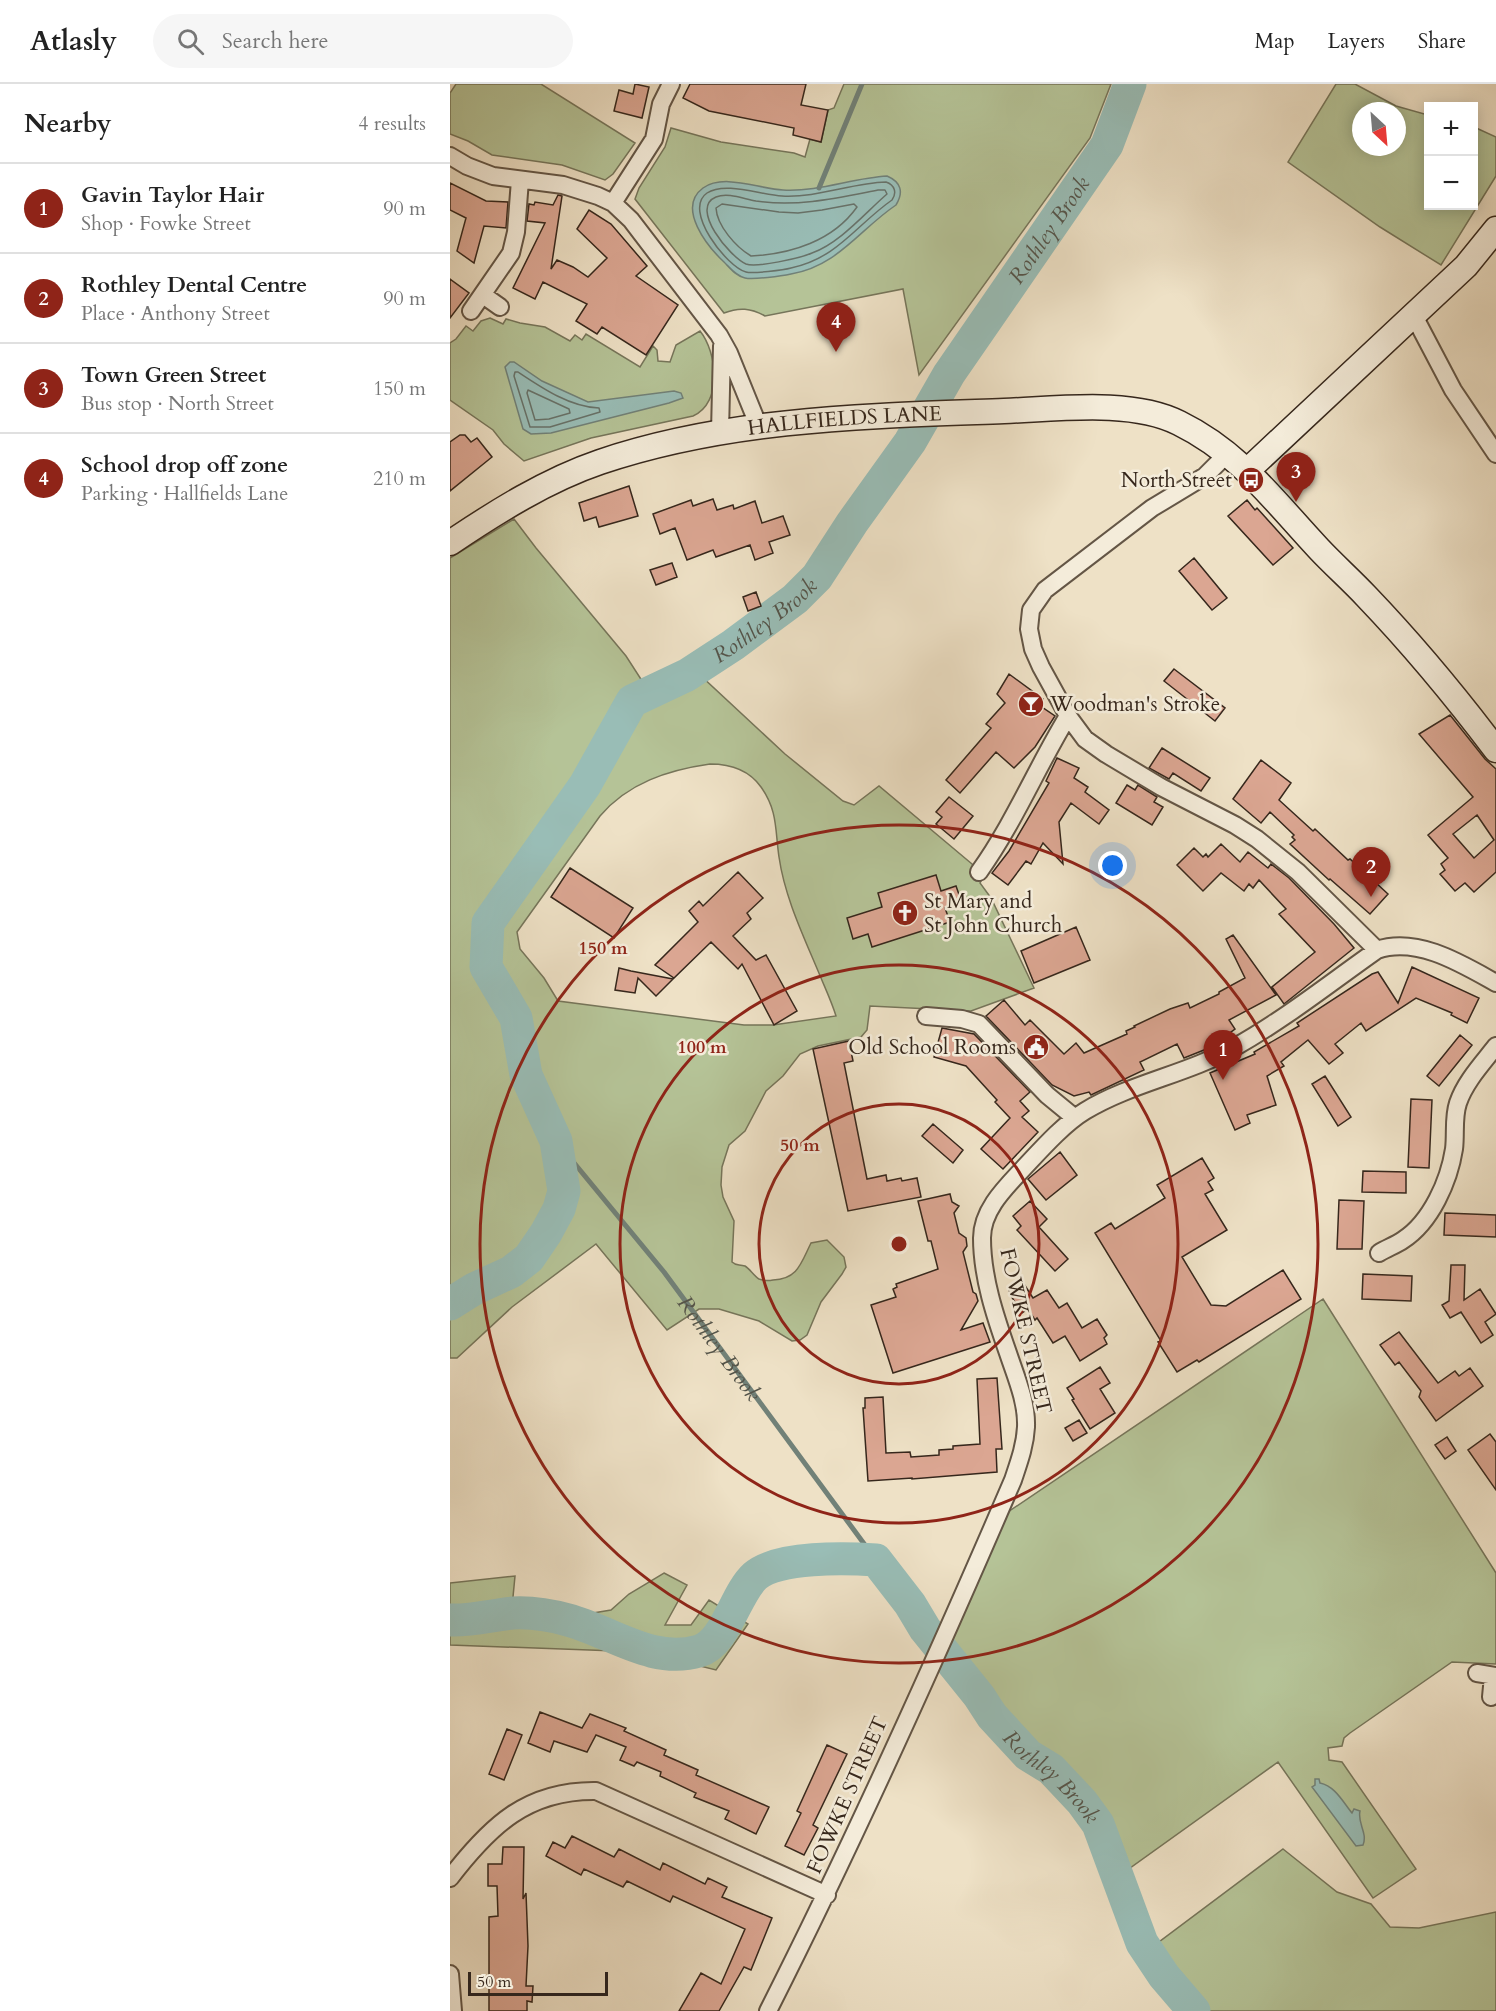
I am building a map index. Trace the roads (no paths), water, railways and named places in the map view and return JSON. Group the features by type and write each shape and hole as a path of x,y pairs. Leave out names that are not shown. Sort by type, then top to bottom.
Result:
{"street":[{"path":"613,203 654,139 662,100 671,84"},
{"path":"450,156 493,176 563,185 613,203 631,220 722,340 759,427"},
{"path":"471,311 506,262 514,246 520,180"},
{"path":"1496,229 1466,266 1248,470 1322,552 1394,626 1496,750"},
{"path":"483,295 500,307"},
{"path":"1413,314 1453,390 1496,454"},
{"path":"720,432 722,340"},
{"name":"HALLFIELDS LANE","path":"450,543 524,498 576,472 625,454 720,432 844,418 1074,408 1138,410 1161,415 1202,434 1248,470"},
{"path":"1228,453 1206,476 1152,508 1057,580 1035,602 1031,610 1029,629 1033,649 1041,667 1078,731 1096,748 1161,787 1235,825 1277,854 1377,950 1385,947 1408,948 1440,955 1496,983"},
{"path":"979,872 1001,839 1068,716"},
{"name":"FOWKE STREET","path":"768,2011 827,1895 924,1682 1013,1480 1025,1440 1024,1402 998,1325 987,1280 982,1238 984,1223 990,1209 1005,1188 1075,1118 1091,1108 1199,1065 1231,1049 1276,1023 1377,950"},
{"path":"926,1016 962,1019 979,1024 1047,1095 1075,1118"},
{"path":"1379,1253 1406,1238 1436,1203 1450,1168 1454,1149 1456,1107 1460,1096 1496,1046"},
{"path":"1489,1675 1491,1698"},
{"path":"450,1878 473,1847 505,1819 526,1805 573,1791 596,1791 827,1895"},
{"path":"450,1974 453,2011"}],"water":[{"path":"887,176 900,188 900,196 896,205 835,255 808,270 791,274 754,278 739,276 710,247 697,227 694,216 695,196 711,184 731,182 796,190"},
{"path":"510,362 514,362 542,381 588,402 674,391 681,393 683,398 551,433 531,434 523,429 505,367"},
{"path":"1315,1779 1319,1779 1320,1783 1330,1787 1352,1813 1354,1809 1360,1811 1363,1845 1356,1846 1312,1787 1315,1785"}],"waterway":[{"path":"819,188 862,84"},
{"name":"Rothley Brook","path":"450,1304 474,1289 511,1272 529,1258 559,1209 564,1191 556,1141 526,1075 516,1018 486,967 488,923 585,785 632,701 687,675 733,645 795,599 817,577 852,523 910,442 949,374 1107,145 1130,84"},
{"name":"Rothley Brook","path":"556,1141 664,1272 876,1560"},
{"name":"Rothley Brook","path":"450,1620 513,1613 541,1614 584,1625 648,1650 665,1654 682,1654 699,1651 716,1638 748,1584 766,1569 813,1560 876,1560 910,1604 925,1629 979,1696 992,1716 1028,1755 1051,1769 1082,1802 1098,1824 1142,1943 1164,1976 1194,2011"}],"place":[{"name":"School drop off zone","path":"836,352"},
{"name":"North Street","path":"1251,480"},
{"name":"Town Green Street","path":"1296,502"},
{"name":"Woodman's Stroke","path":"1031,704"},
{"name":"Rothley Dental Centre","path":"1371,897"},
{"name":"St Mary and St John Church","path":"905,913"},
{"name":"Old School Rooms","path":"1036,1047"},
{"name":"Gavin Taylor Hair","path":"1223,1080"}]}
